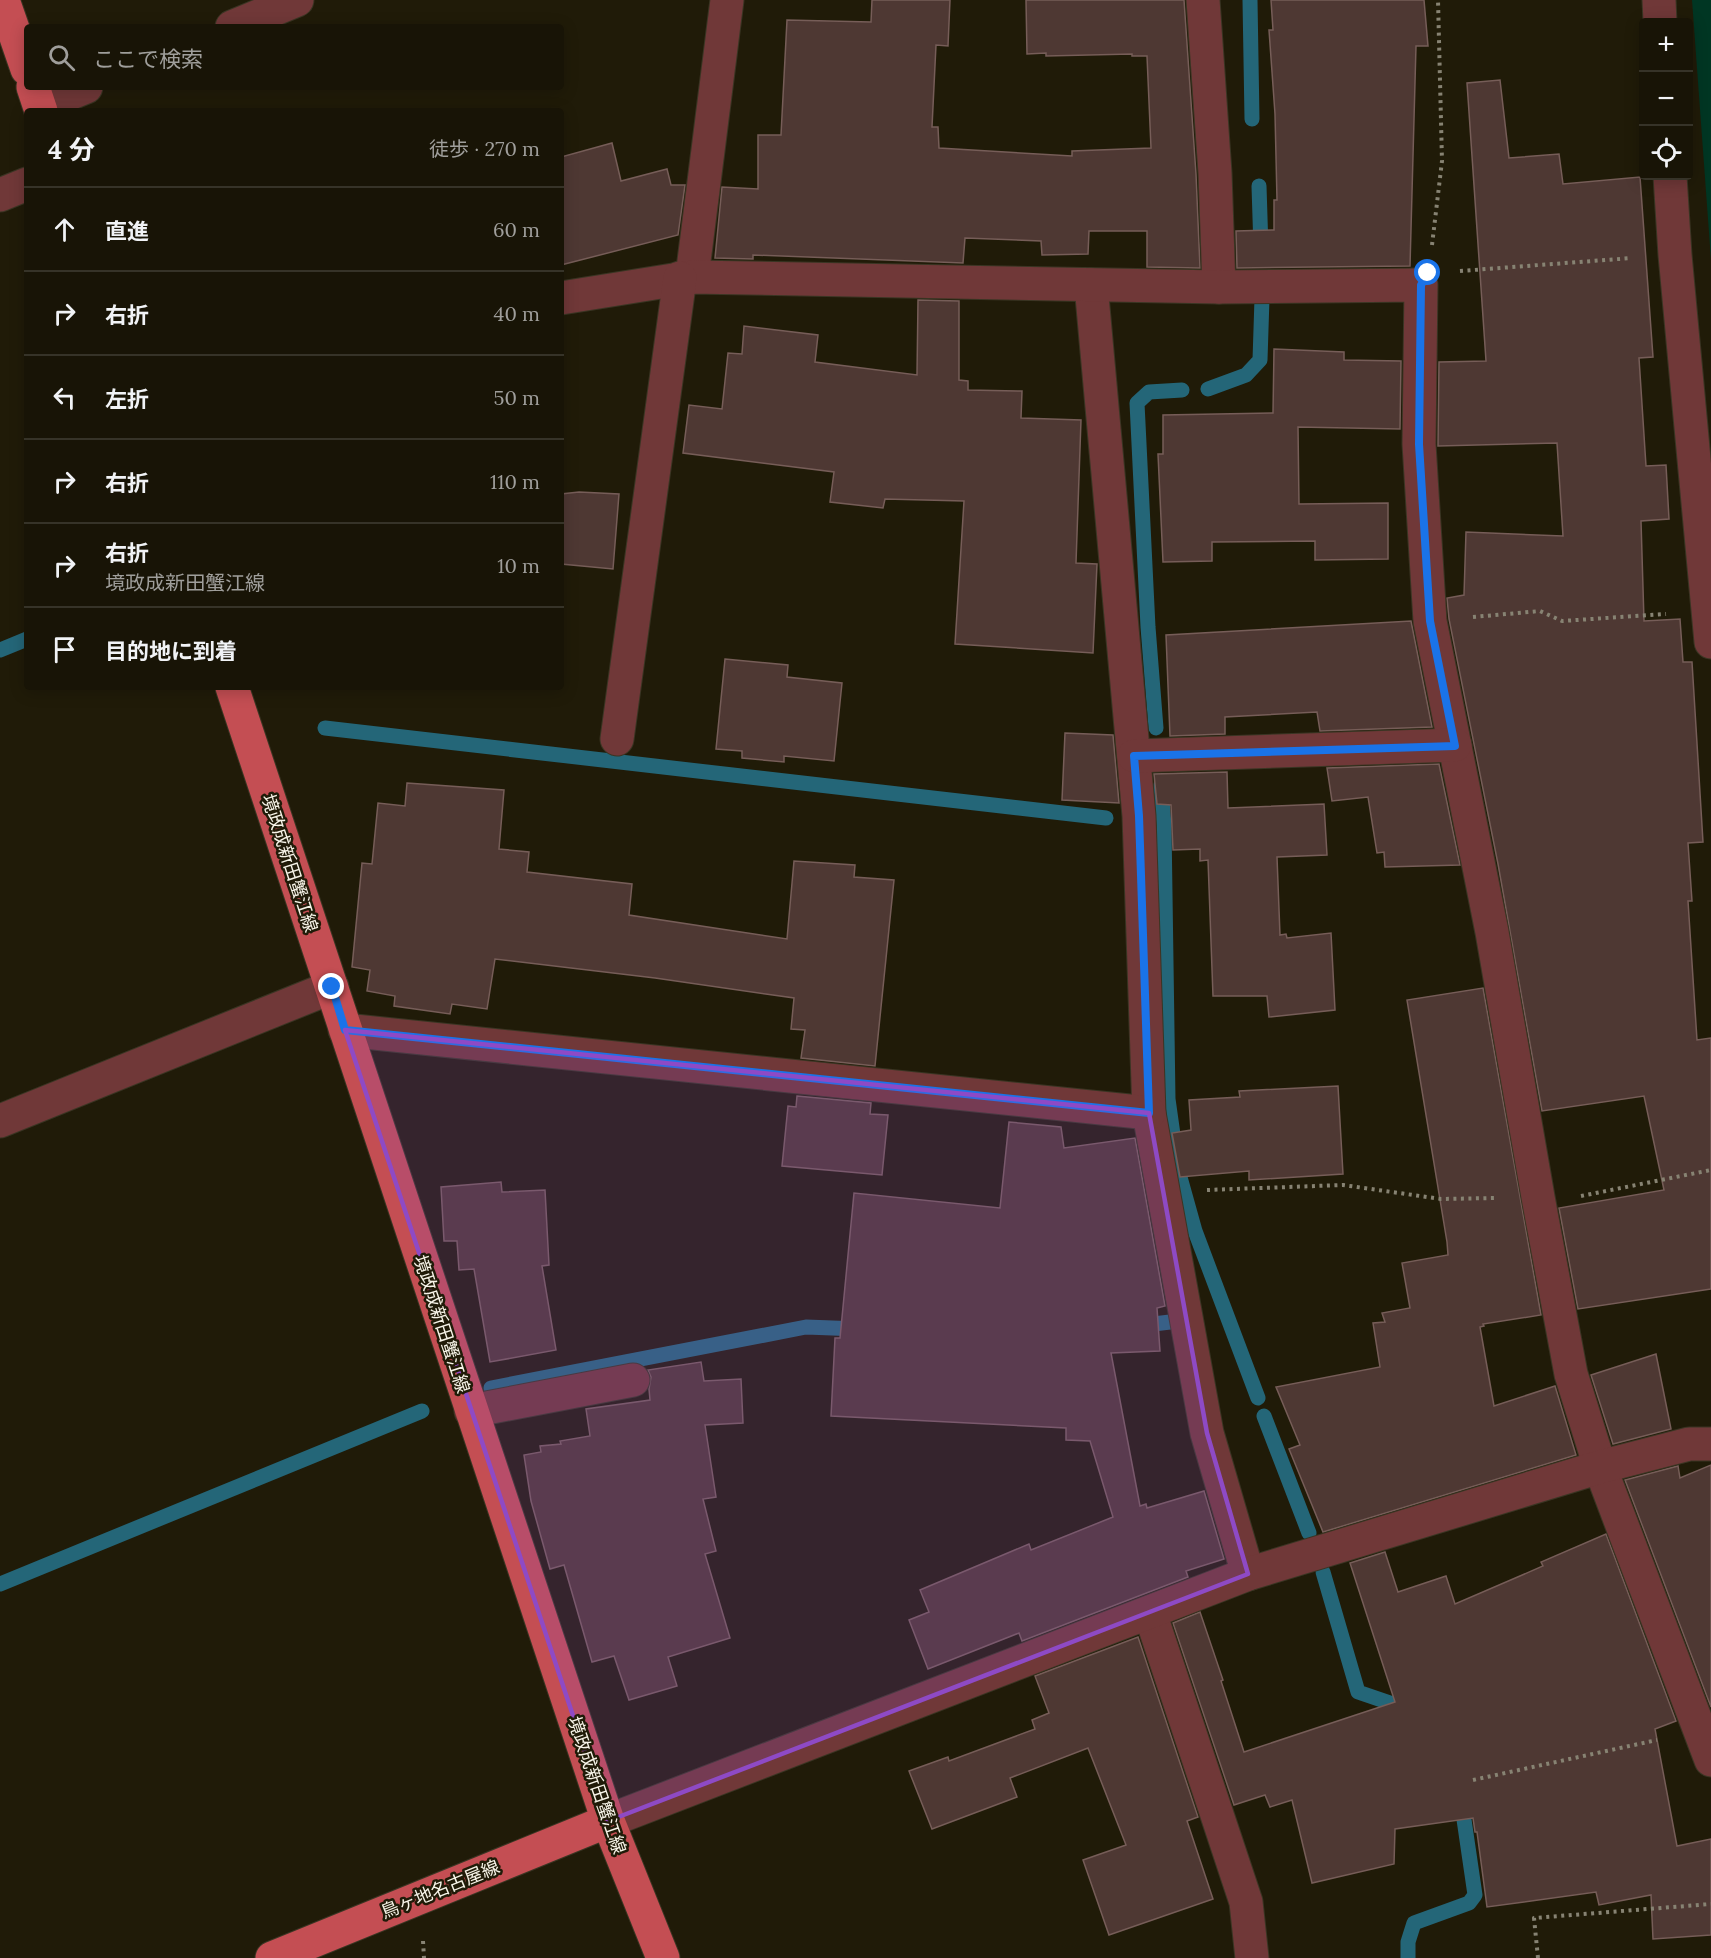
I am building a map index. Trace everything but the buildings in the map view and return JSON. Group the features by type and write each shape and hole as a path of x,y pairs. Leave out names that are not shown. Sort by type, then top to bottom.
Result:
{"main road":[{"path":"3,0 24,60"},
{"name":"境政成新田蟹江線","path":"233,690 608,1821 663,1958"},
{"name":"鳥ヶ地名古屋線","path":"273,1958 608,1821"}],"street":[{"path":"239,24 297,0"},
{"path":"617,739 727,0"},
{"path":"1203,0 1215,172 1219,287"},
{"path":"1659,0 1660,18"},
{"path":"38,101 76,90"},
{"path":"1670,180 1675,255 1710,627"},
{"path":"0,195 24,185"},
{"path":"564,297 686,277 1219,287 1425,279 1419,444 1430,621 1492,932 1538,1201 1571,1374 1600,1467 1706,1745"},
{"path":"1090,285 1139,816 1149,1113 1207,1434 1248,1574"},
{"path":"1134,756 1455,746"},
{"path":"0,1121 332,987"},
{"path":"345,1030 1149,1113"},
{"path":"471,1411 633,1380"},
{"path":"608,1821 1248,1574 1600,1467 1689,1444 1711,1444"},
{"path":"1150,1613 1246,1902 1252,1958"}],"path":[{"path":"1438,0 1442,161 1425,279 1675,255"},
{"path":"1430,621 1540,611 1562,621 1710,627"},
{"path":"1202,1191 1343,1185 1441,1199 1538,1201 1711,1170"},
{"path":"1473,1780 1706,1745"},
{"path":"1538,1958 1534,1918 1711,1904"}],"highlighted area":[{"path":"345,1030 1149,1113 1207,1433 1248,1574 608,1821"}],"green space":[{"path":"1692,0 1711,0 1711,260"}],"waterway":[{"path":"1250,0 1252,119"},
{"path":"1259,186 1261,249"},
{"path":"1208,389 1246,375 1260,360 1262,298"},
{"path":"1156,728 1148,627 1137,403 1149,392 1182,390"},
{"path":"0,650 24,640"},
{"path":"325,728 1106,818"},
{"path":"1161,785 1164,826 1168,1099 1178,1170 1195,1231 1258,1398"},
{"path":"1137,1326 1170,1322"},
{"path":"491,1388 806,1327 859,1329"},
{"path":"0,1584 422,1411"},
{"path":"1264,1416 1309,1533"},
{"path":"1323,1572 1358,1692 1399,1706 1410,1705"},
{"path":"1408,1958 1408,1942 1414,1923 1469,1903 1475,1895 1461,1799"}],"route":[{"path":"332,987 345,1030 1149,1113 1139,816 1134,756 1455,746 1430,621 1419,444 1421,285 1428,273"}]}
